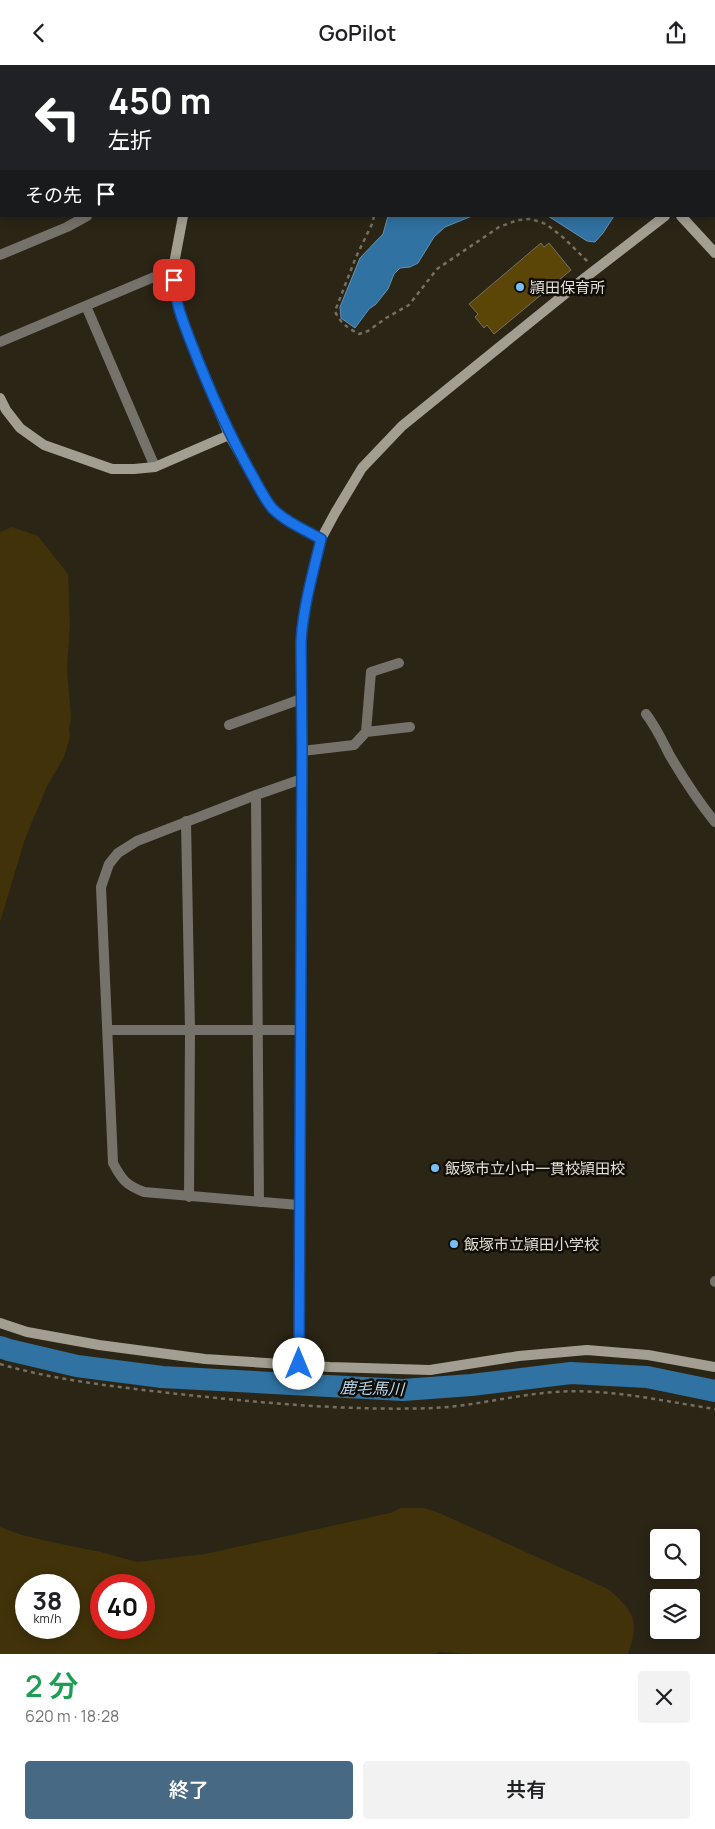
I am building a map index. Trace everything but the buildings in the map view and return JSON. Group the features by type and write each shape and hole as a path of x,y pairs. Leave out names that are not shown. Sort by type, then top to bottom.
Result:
{"street":[{"path":"0,255 67,227 85,217"},
{"path":"183,217 173,269 174,291 181,317 229,435 272,509 289,522 321,539"},
{"path":"299,1364 302,625 321,539 362,468 402,426 595,269 664,217"},
{"path":"682,217 715,253"},
{"path":"0,342 173,269"},
{"path":"86,306 155,467"},
{"path":"0,398 6,410 20,428 44,445 112,469 155,467 229,435"},
{"path":"302,751 354,745 366,732 371,672 399,663"},
{"path":"229,725 301,699"},
{"path":"646,714 656,726 669,754 690,788 715,822"},
{"path":"366,732 410,727"},
{"path":"299,1205 144,1192 130,1187 121,1178 113,1163 101,887 109,864 118,853 137,841 302,779"},
{"path":"256,795 259,1202"},
{"path":"186,821 190,1030 189,1197"},
{"path":"108,1029 301,1030"},
{"path":"0,1323 27,1331 99,1345 205,1359 330,1367 430,1370 519,1355 587,1350 648,1355 715,1367"}],"path":[{"path":"374,217 356,257 336,311 337,318 359,334 368,331 409,305 437,269 499,227 518,220 531,219 546,224 565,239 595,269"},
{"path":"0,1364 60,1378 132,1389 239,1401 318,1406 436,1408 554,1392 590,1392 633,1396 715,1409"}],"shaded area":[{"path":"12,527 38,536 68,574 70,625 67,669 71,717 70,737 64,757 47,786 25,839 0,922 0,532"},
{"path":"401,1508 424,1508 437,1512 608,1589 629,1610 634,1624 634,1633 628,1654 473,1654 439,1652 435,1654 0,1654 0,1527 22,1535 101,1552 137,1562 205,1554 390,1513"}],"water":[{"path":"388,217 470,217 445,227 434,237 418,263 410,267 400,268 394,274 388,289 376,304 369,309 355,328 341,318 340,307 360,258 383,234"},
{"path":"550,217 613,217 595,242 587,241"}],"waterway":[{"name":"鹿毛馬川","path":"0,1347 77,1366 162,1377 403,1390 471,1385 571,1373 647,1377 715,1391"}],"place":[{"name":"頴田保育所","path":"520,287"},
{"name":"飯塚市立小中一貫校頴田校","path":"435,1168"},
{"name":"飯塚市立頴田小学校","path":"454,1244"}],"route":[{"path":"174,280 174,291 181,317 229,435 272,509 289,522 321,539 307,598 301,642 299,1364"}]}
